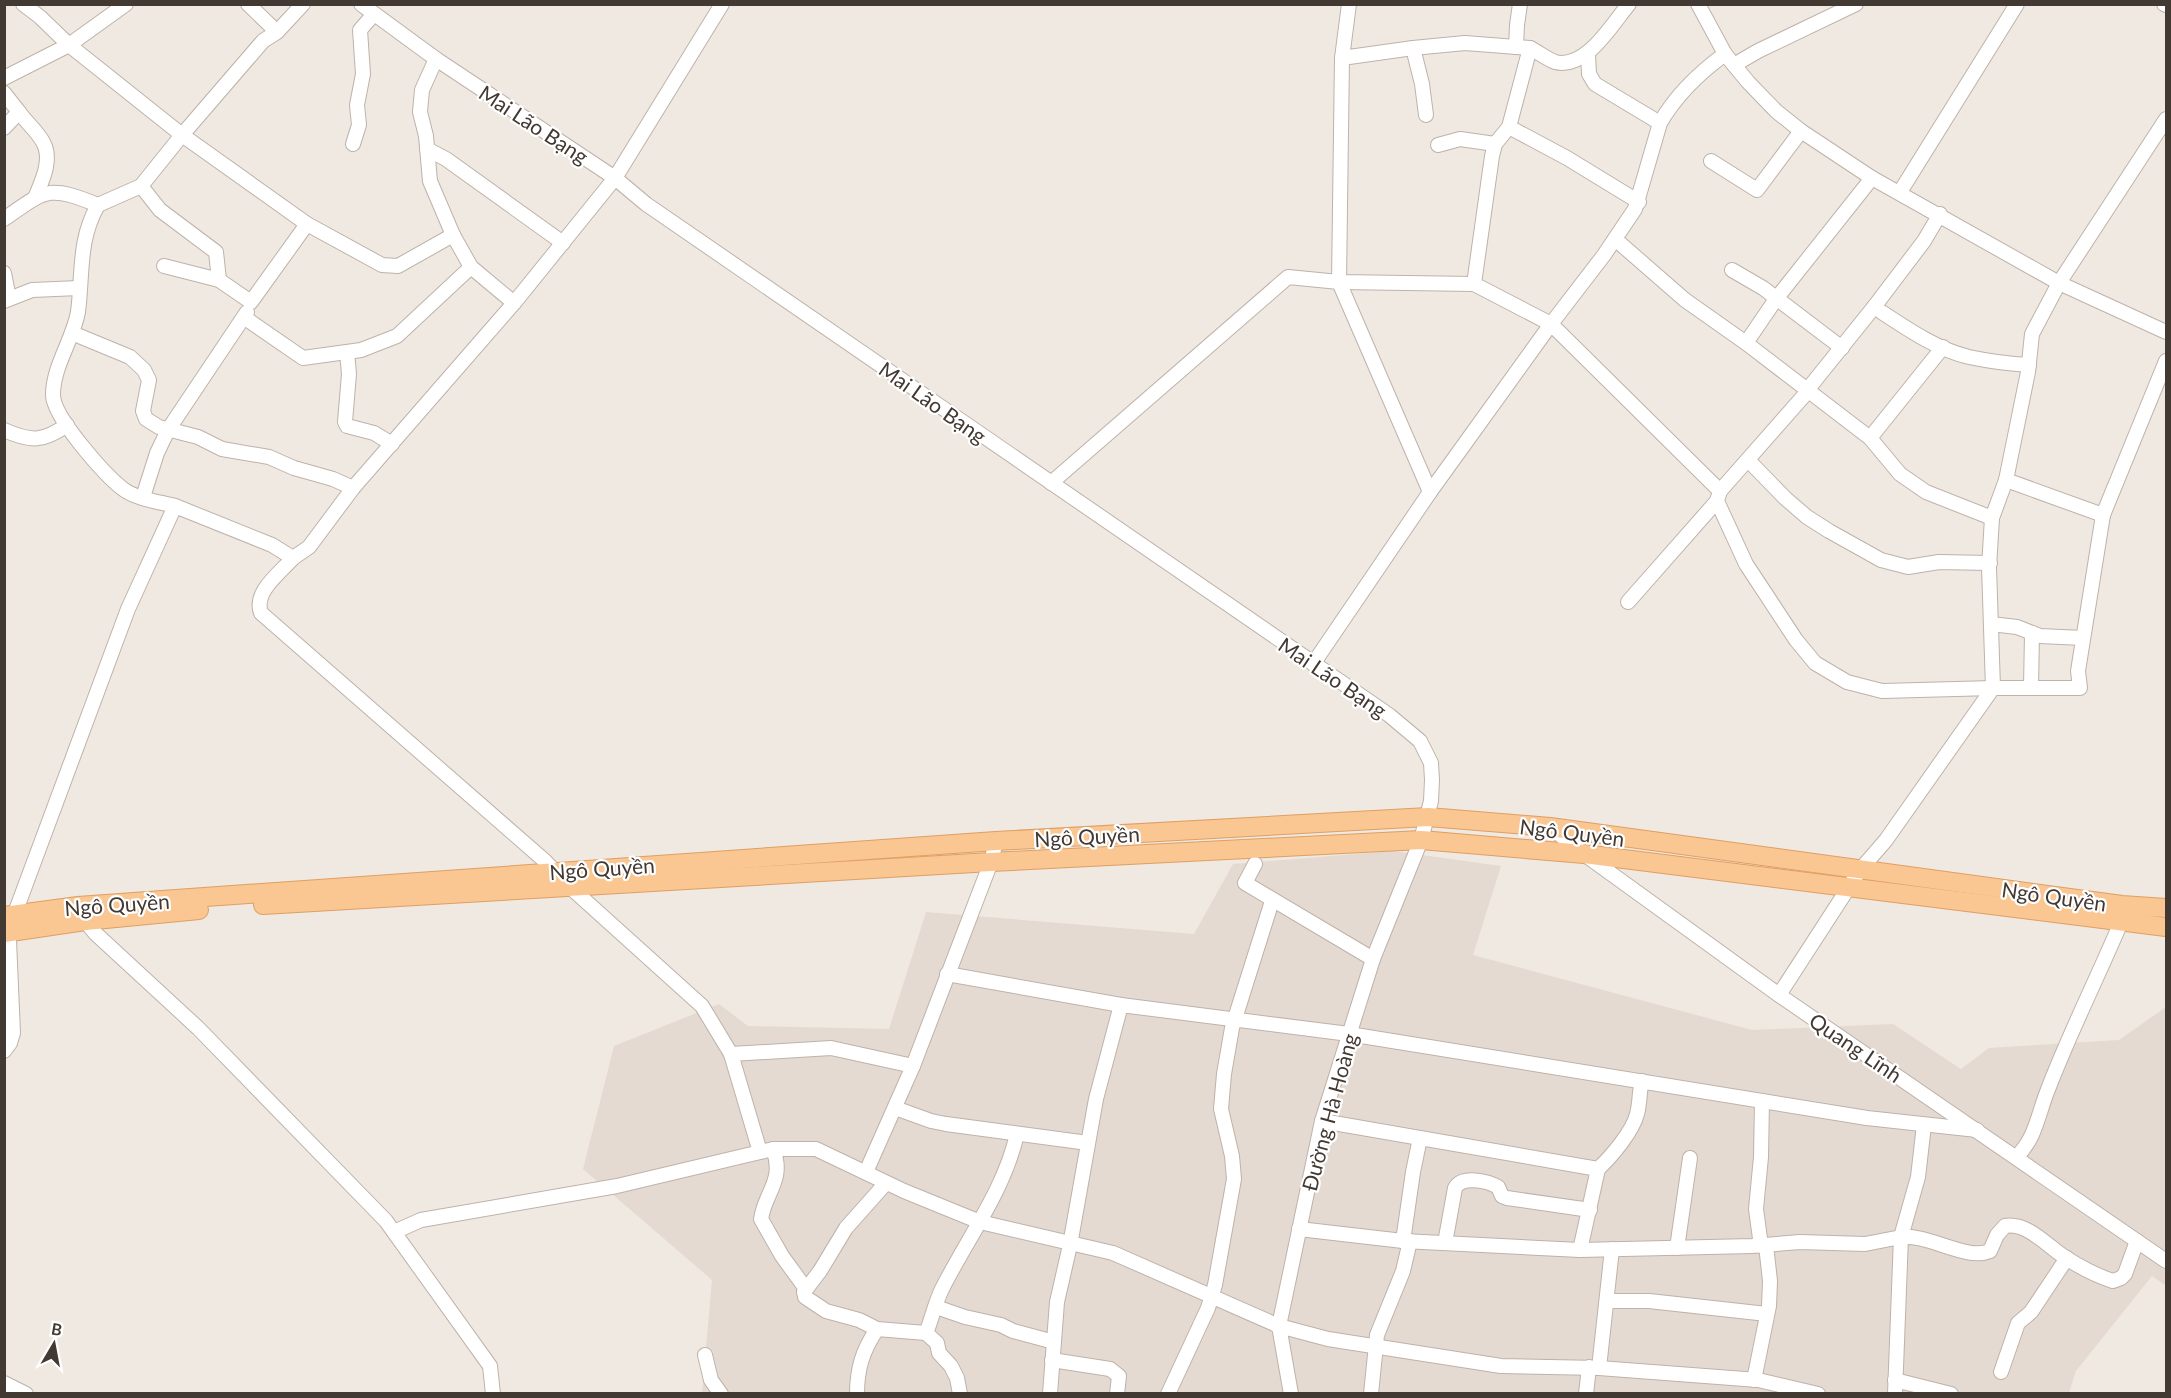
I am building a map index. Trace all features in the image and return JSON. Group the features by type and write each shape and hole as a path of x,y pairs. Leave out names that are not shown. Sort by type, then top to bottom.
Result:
{"main road":[{"name":"Ngô Quyền","path":"8,924 78,906 996,842 1428,817 1550,827 1860,870 2166,908"},
{"name":"Ngô Quyền","path":"8,924 85,921 213,908 991,862 1421,840 1584,854 2166,927"}],"street":[{"path":"24,4 69,45 182,135 307,224 382,266 399,266 453,235"},
{"path":"4,78 69,45 126,4"},
{"path":"248,4 277,32"},
{"path":"4,219 47,192 62,193 98,205 141,186 264,41 277,32 303,4"},
{"name":"Mai Lão Bạng","path":"361,4 436,59 615,178 646,204 1389,715 1420,741 1431,763 1432,780 1428,817 1421,840"},
{"path":"722,4 615,178 514,303 353,488 309,547 293,558 261,596 258,607 261,613 556,872 702,1006 731,1054 767,1151 777,1165 776,1181 763,1209 761,1219 782,1256 806,1289"},
{"path":"1349,4 1342,58 1339,282 1430,492"},
{"path":"1516,47 1521,4"},
{"path":"1342,58 1413,48 1465,44 1530,48 1557,62 1577,60 1588,54 1629,4"},
{"path":"1698,4 1730,60 1776,111 1801,131 1872,178 1940,214 2059,283 2166,332"},
{"path":"1313,664 1430,492 1551,324 1623,230 1639,202 1660,123 1680,94 1730,60 1758,51 1856,4"},
{"path":"1900,192 2017,4"},
{"path":"353,144 358,124 357,105 363,74 360,30 374,14"},
{"path":"1413,48 1422,84 1426,115"},
{"path":"1474,284 1495,144 1509,127 1530,48"},
{"path":"1588,54 1589,74 1595,84 1660,123"},
{"path":"436,59 420,96 430,181 453,235 471,267 514,303"},
{"path":"4,93 44,142 48,154 35,198"},
{"path":"4,128 19,112"},
{"path":"1779,995 1860,870 1886,840 1993,688 1990,563 1992,518 2006,480 2029,365 2032,334 2059,283 2166,119"},
{"path":"1509,127 1567,158 1639,202"},
{"path":"1710,161 1757,190 1801,131"},
{"path":"1438,145 1460,140 1495,144"},
{"path":"427,149 454,165 563,243"},
{"path":"1746,343 1776,299 1872,178"},
{"path":"141,186 160,210 216,252 219,280"},
{"path":"98,205 84,237 78,312 56,372 53,396 57,412 87,453 124,490 175,506 272,545 293,558"},
{"path":"1628,602 1809,390 1874,308 1931,231 1940,214"},
{"path":"143,497 157,453 168,430 244,318 251,302 307,224"},
{"path":"1615,239 1685,300 1746,343 1870,438 1900,474 1926,492 1992,518"},
{"path":"164,266 219,280 251,302"},
{"path":"244,318 303,358 361,350 397,336 471,267"},
{"path":"1732,270 1755,282 1842,348"},
{"path":"4,273 7,299 32,290 79,288"},
{"path":"1051,483 1288,277 1339,282 1474,284 1551,324 1719,496 1746,564 1796,640 1815,663 1847,682 1882,691 2080,688 2078,671 2103,514 2166,361"},
{"path":"1874,308 1943,347 1968,357 2029,365"},
{"path":"72,333 130,357 144,370 149,380 143,411 146,419 159,428 198,437 222,449 269,457 353,488"},
{"path":"1870,438 1943,347"},
{"path":"347,352 350,374 345,422 347,426 374,433 392,444"},
{"path":"4,430 21,437 34,439 52,434 67,425"},
{"path":"1748,460 1807,517 1881,560 1908,567 1939,562 1990,563"},
{"path":"2006,480 2103,514"},
{"path":"4,1051 13,1033 8,924 128,609 175,506"},
{"path":"1991,624 2009,625 2040,636 2083,638"},
{"path":"2031,688 2032,633"},
{"name":"Quang Lĩnh","path":"1550,827 1779,995 2166,1261"},
{"name":"Đường Hà Hoàng","path":"1290,1394 1279,1326 1322,1120 1373,959 1421,840"},
{"path":"866,1172 913,1066 991,862 996,842"},
{"path":"1255,864 1245,883 1373,959"},
{"path":"1168,1394 1212,1296 1224,1242 1234,1179 1221,1099 1235,1019 1272,901"},
{"path":"85,921 95,933 198,1028 386,1221 490,1366 493,1394"},
{"path":"2016,1157 2026,1148 2031,1138 2047,1092 2121,922"},
{"path":"947,974 1121,1005 1349,1034 1867,1118 1977,1130"},
{"path":"1050,1394 1057,1302 1070,1245 1096,1098 1121,1005"},
{"path":"731,1054 831,1048 913,1066"},
{"path":"1580,1250 1598,1169 1633,1124 1637,1115 1642,1081"},
{"path":"1756,1385 1770,1281 1756,1209 1761,1157 1762,1101"},
{"path":"894,1107 931,1122 1088,1143"},
{"path":"1322,1120 1598,1169"},
{"path":"1924,1125 1918,1177 1901,1237 1895,1387 1951,1394"},
{"path":"926,1333 941,1291 1006,1170 1017,1134"},
{"path":"1371,1394 1377,1335 1403,1271 1413,1172 1420,1138"},
{"path":"394,1232 421,1220 617,1186 767,1151 816,1149 886,1183 980,1222 1070,1245 1113,1253 1279,1326 1328,1339 1502,1366 1594,1367 1818,1394"},
{"path":"1677,1248 1690,1158"},
{"path":"1445,1243 1458,1182 1492,1184 1498,1187 1502,1196 1507,1198 1590,1210"},
{"path":"886,1183 846,1228 820,1271 804,1292 805,1297 826,1311 859,1320 877,1329 926,1333 937,1343 939,1353 951,1366 957,1378 960,1394"},
{"path":"1299,1229 1407,1241 1580,1250 1800,1242 1865,1244 1901,1237 1915,1237 1956,1249 1980,1253 1990,1251 1997,1235 2005,1226 2015,1226 2041,1238 2067,1258 2109,1280 2117,1280 2125,1274 2137,1240"},
{"path":"1586,1394 1601,1335 1612,1249"},
{"path":"2001,1372 2018,1323 2031,1312 2067,1258"},
{"path":"1607,1301 1649,1301 1767,1314"},
{"path":"936,1307 1054,1342"},
{"path":"857,1394 857,1376 861,1357 877,1329"},
{"path":"705,1355 711,1380 721,1394"},
{"path":"1052,1360 1110,1369 1119,1376 1118,1394"},
{"path":"4,1383 26,1394"}],"shaded area":[{"path":"1393,851 1501,866 1473,955 1752,1030 1893,1024 1961,1069 1989,1048 2119,1040 2166,1007 2166,1286 2152,1276 2076,1371 2069,1393 702,1393 712,1280 583,1169 614,1046 719,1004 748,1026 889,1029 926,912 1194,934 1233,864"}]}
